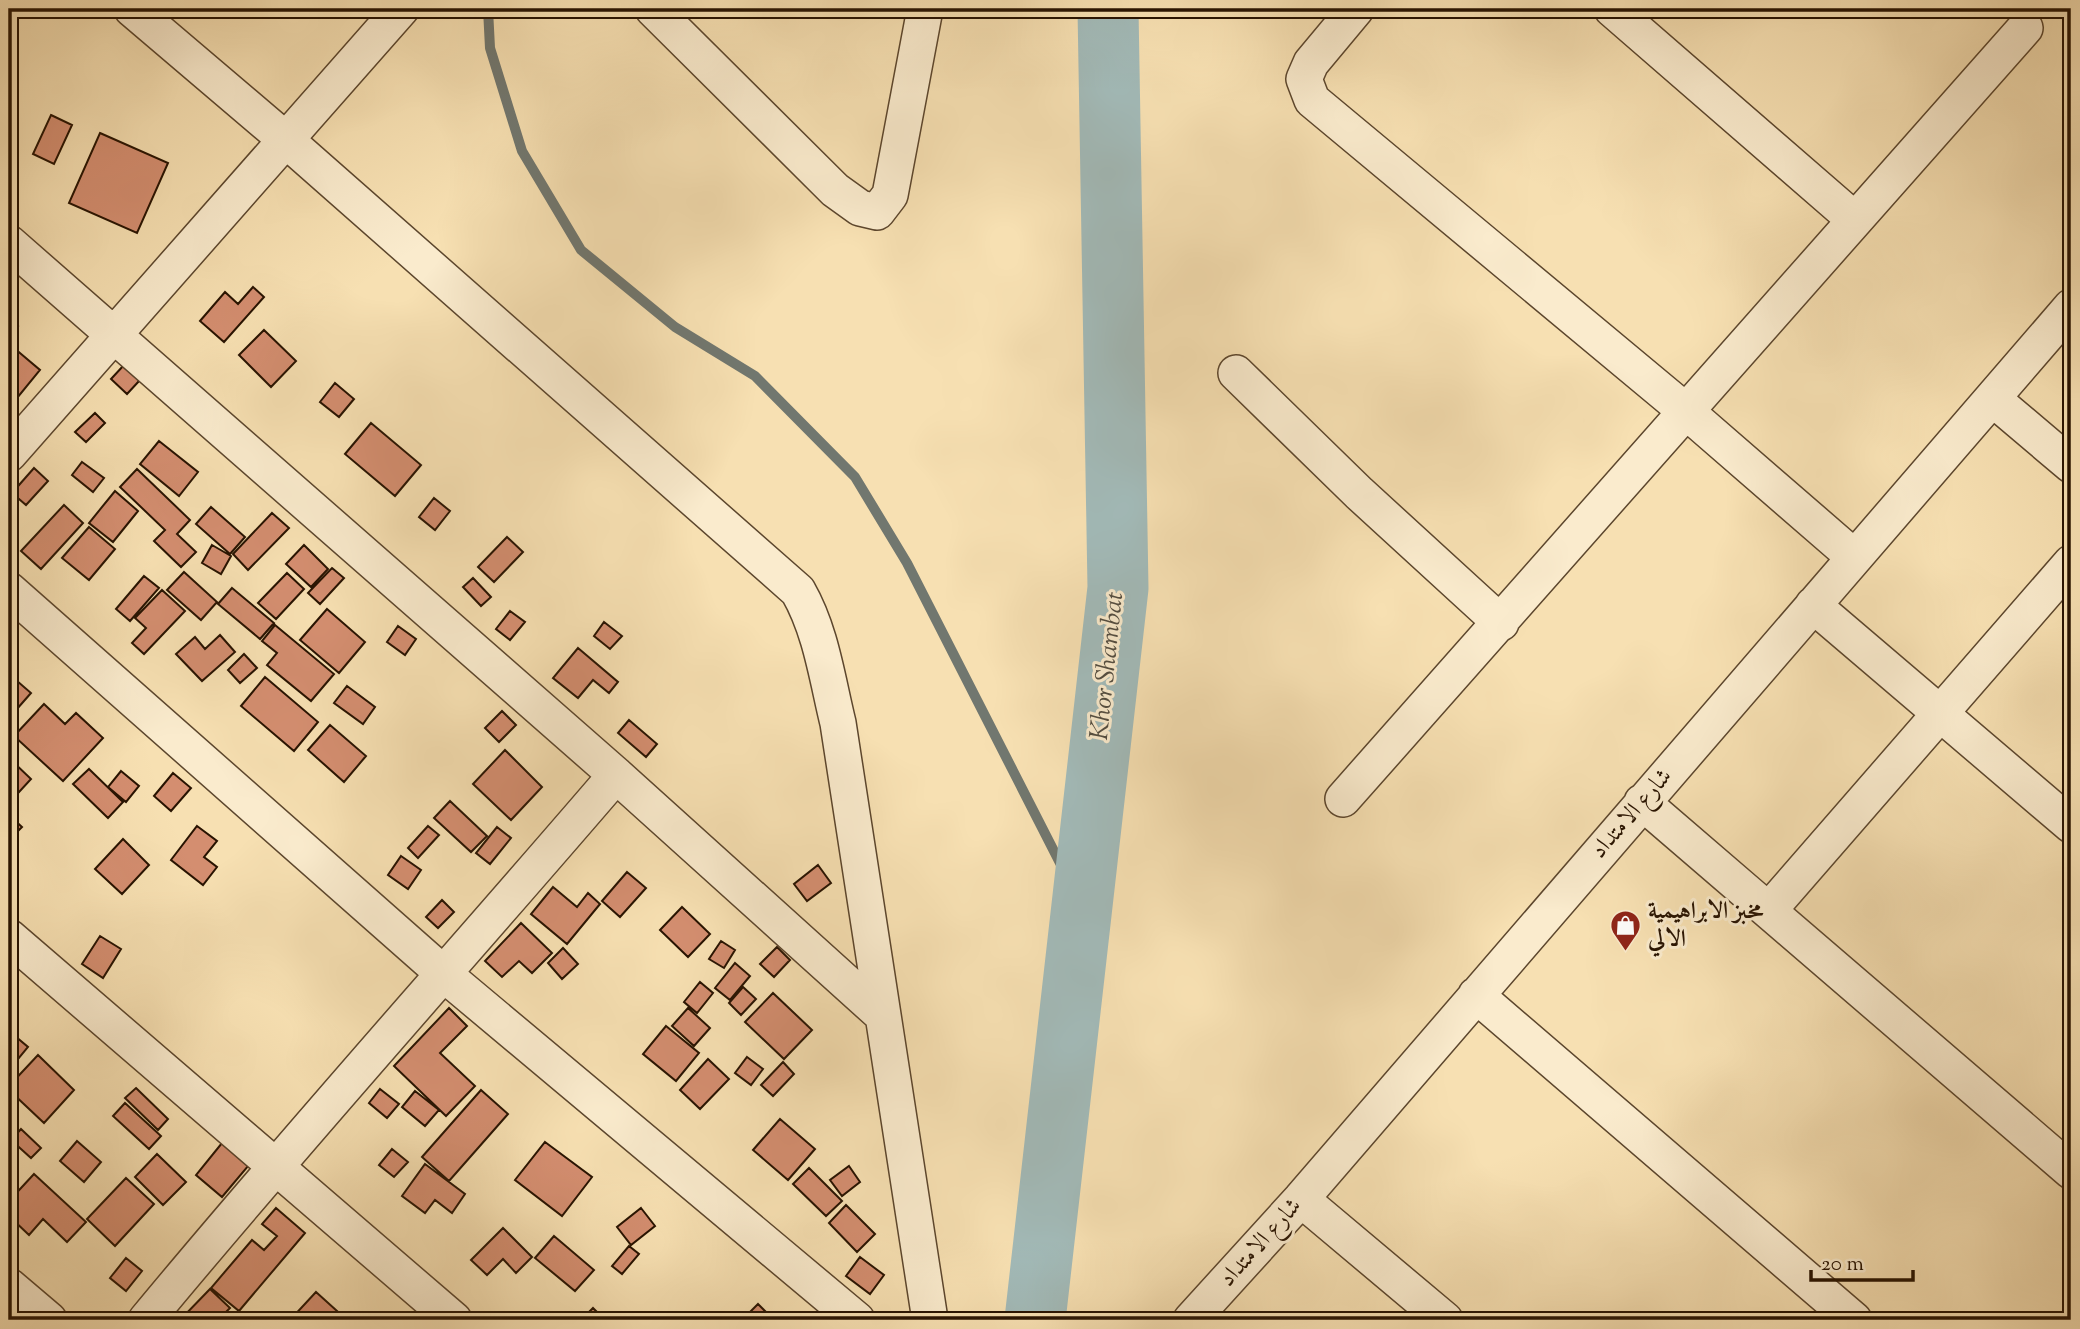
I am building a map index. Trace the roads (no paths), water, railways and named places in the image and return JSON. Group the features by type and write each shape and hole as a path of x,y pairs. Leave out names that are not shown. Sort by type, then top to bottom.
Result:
{"street":[{"path":"132,9 286,140 798,590 810,611 817,634 838,723 930,1320"},
{"path":"9,454 401,9"},
{"path":"653,9 835,190 860,208 877,212 890,195 925,9"},
{"path":"1356,9 1311,63 1304,79 1312,100 1688,413 1854,557"},
{"path":"1612,9 1855,220"},
{"path":"1343,799 1688,413 2025,28"},
{"path":"9,243 616,775 881,1014"},
{"name":"شارع الامتداد","path":"1196,1318 2071,307"},
{"path":"1236,373 1359,493 1501,623"},
{"path":"1993,399 2071,465"},
{"path":"1769,910 2071,563"},
{"path":"9,590 445,975 857,1320"},
{"path":"1813,605 2071,825"},
{"path":"146,1320 276,1164 445,975 616,775"},
{"path":"1643,802 2071,1171"},
{"path":"9,937 276,1164 454,1320"},
{"path":"1476,995 1854,1320"},
{"path":"1301,1199 1445,1320"},
{"path":"9,1286 48,1320"}],"waterway":[{"path":"488,9 490,48 522,151 581,250 675,327 755,376 855,477 907,563 1082,906"},
{"name":"Khor Shambat","path":"1035,1320 1118,588 1108,9"}],"place":[{"name":"مخبز الابراهيمية الالي","path":"1625,953"}]}
